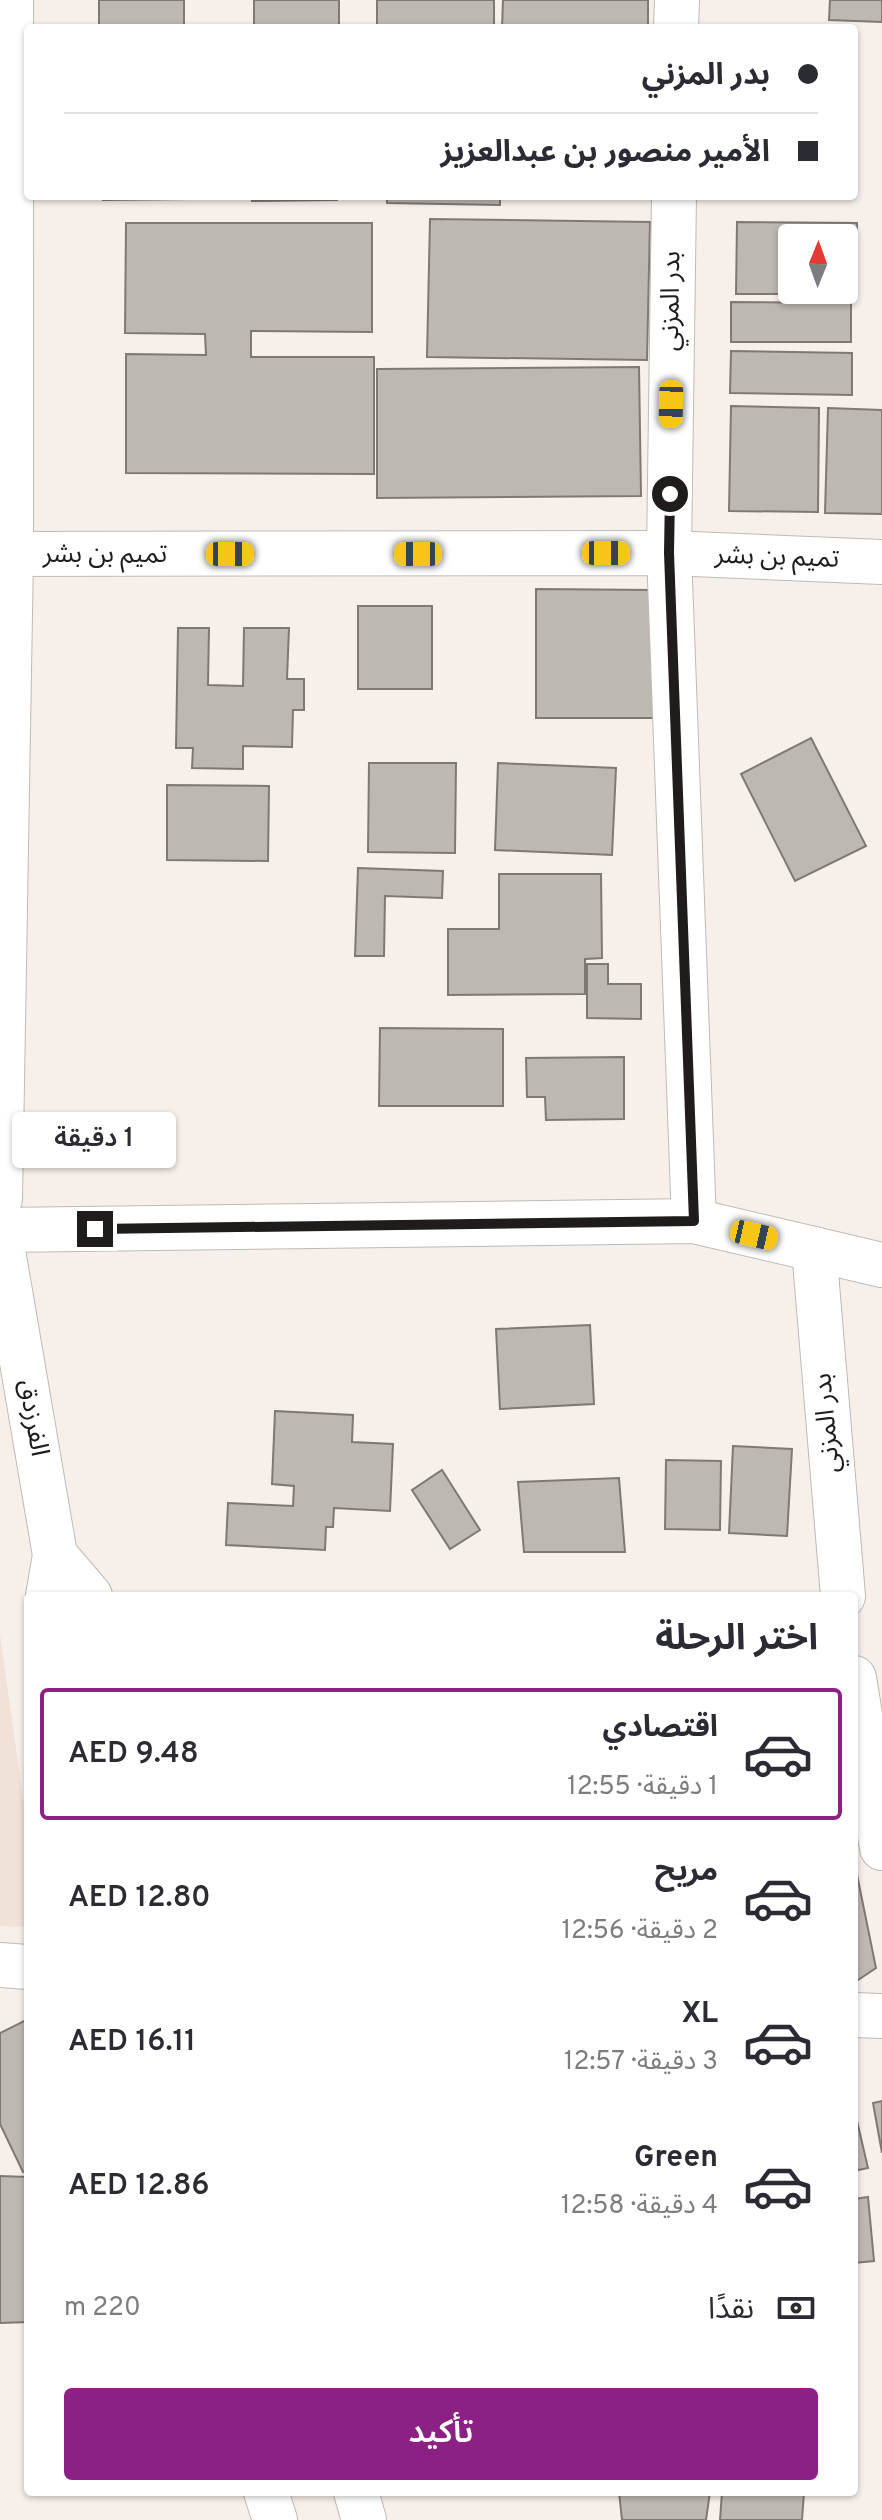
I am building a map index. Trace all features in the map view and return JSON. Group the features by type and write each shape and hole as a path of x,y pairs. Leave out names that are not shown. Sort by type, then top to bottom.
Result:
{"street":[{"path":"0,1199 11,0"},
{"path":"676,24 677,0"},
{"name":"بدر المزني","path":"674,200 669,553 694,1221"},
{"name":"تميم بن بشر","path":"6,555 669,553 882,562"},
{"path":"0,1232 694,1221 882,1265"},
{"name":"الفرزدق","path":"0,1232 52,1576 82,1592"},
{"name":"بدر المزني","path":"814,1249 843,1592"},
{"path":"858,1702 882,1848"},
{"path":"0,1965 24,1967"},
{"path":"858,2015 882,2016"},
{"path":"267,2496 275,2520"},
{"path":"357,2496 364,2520"}],"shaded area":[{"path":"0,1635 24,1806 24,1927 0,1926"}],"building":[{"path":"99,0 184,0 184,24 99,24"},
{"path":"254,0 339,0 339,24 254,24"},
{"path":"377,0 494,0 494,24 377,24"},
{"path":"503,0 648,0 648,24 502,24"},
{"path":"830,0 882,0 882,22 829,20"},
{"path":"252,200 337,200 252,201"},
{"path":"387,200 500,200 500,205 387,203"},
{"path":"430,219 650,222 647,360 427,357"},
{"path":"737,222 857,223 778,224 778,294 736,294"},
{"path":"126,223 372,223 372,332 251,331 251,357 374,357 374,474 126,473 126,354 206,355 205,334 125,333"},
{"path":"731,302 851,304 851,342 731,342"},
{"path":"731,351 852,353 852,395 730,393"},
{"path":"639,367 641,496 377,498 377,369"},
{"path":"731,406 819,408 818,512 729,511"},
{"path":"828,408 882,410 882,514 825,513"},
{"path":"536,589 654,590 654,718 536,718"},
{"path":"358,606 432,606 432,689 358,689"},
{"path":"178,628 209,628 208,685 243,686 244,628 289,628 287,679 304,679 304,710 293,710 292,747 243,746 243,769 192,768 193,748 176,748"},
{"path":"811,738 866,846 795,881 741,774"},
{"path":"369,763 456,763 455,853 368,852"},
{"path":"498,763 616,768 612,855 495,850"},
{"path":"167,785 269,786 268,861 167,860"},
{"path":"358,868 443,871 442,898 385,896 384,956 355,956"},
{"path":"499,874 601,874 602,958 585,959 585,994 448,995 448,929 499,929"},
{"path":"587,964 608,964 608,984 641,984 641,1019 587,1018"},
{"path":"380,1028 503,1029 503,1106 379,1106"},
{"path":"624,1057 624,1119 546,1120 545,1097 527,1097 526,1058"},
{"path":"590,1325 594,1404 500,1409 496,1329"},
{"path":"275,1411 353,1415 352,1442 393,1444 390,1511 334,1508 333,1527 326,1527 325,1550 226,1545 228,1503 293,1506 294,1486 272,1484"},
{"path":"733,1446 792,1449 787,1536 729,1533"},
{"path":"666,1460 721,1461 720,1530 665,1529"},
{"path":"442,1470 480,1530 450,1549 412,1490"},
{"path":"619,1478 625,1552 524,1552 518,1482"},
{"path":"858,1880 876,1968 858,1980"},
{"path":"24,2021 23,2172 0,2124 0,2033"},
{"path":"882,2101 882,2153 873,2103"},
{"path":"858,2125 868,2168 858,2170"},
{"path":"0,2176 24,2177 24,2322 0,2323"},
{"path":"868,2197 874,2261 858,2263 858,2198"},
{"path":"619,2496 709,2496 706,2520 622,2520"},
{"path":"722,2496 804,2496 802,2520 720,2520"}],"route":[{"path":"95,1229 694,1221 669,553 670,494"}]}
